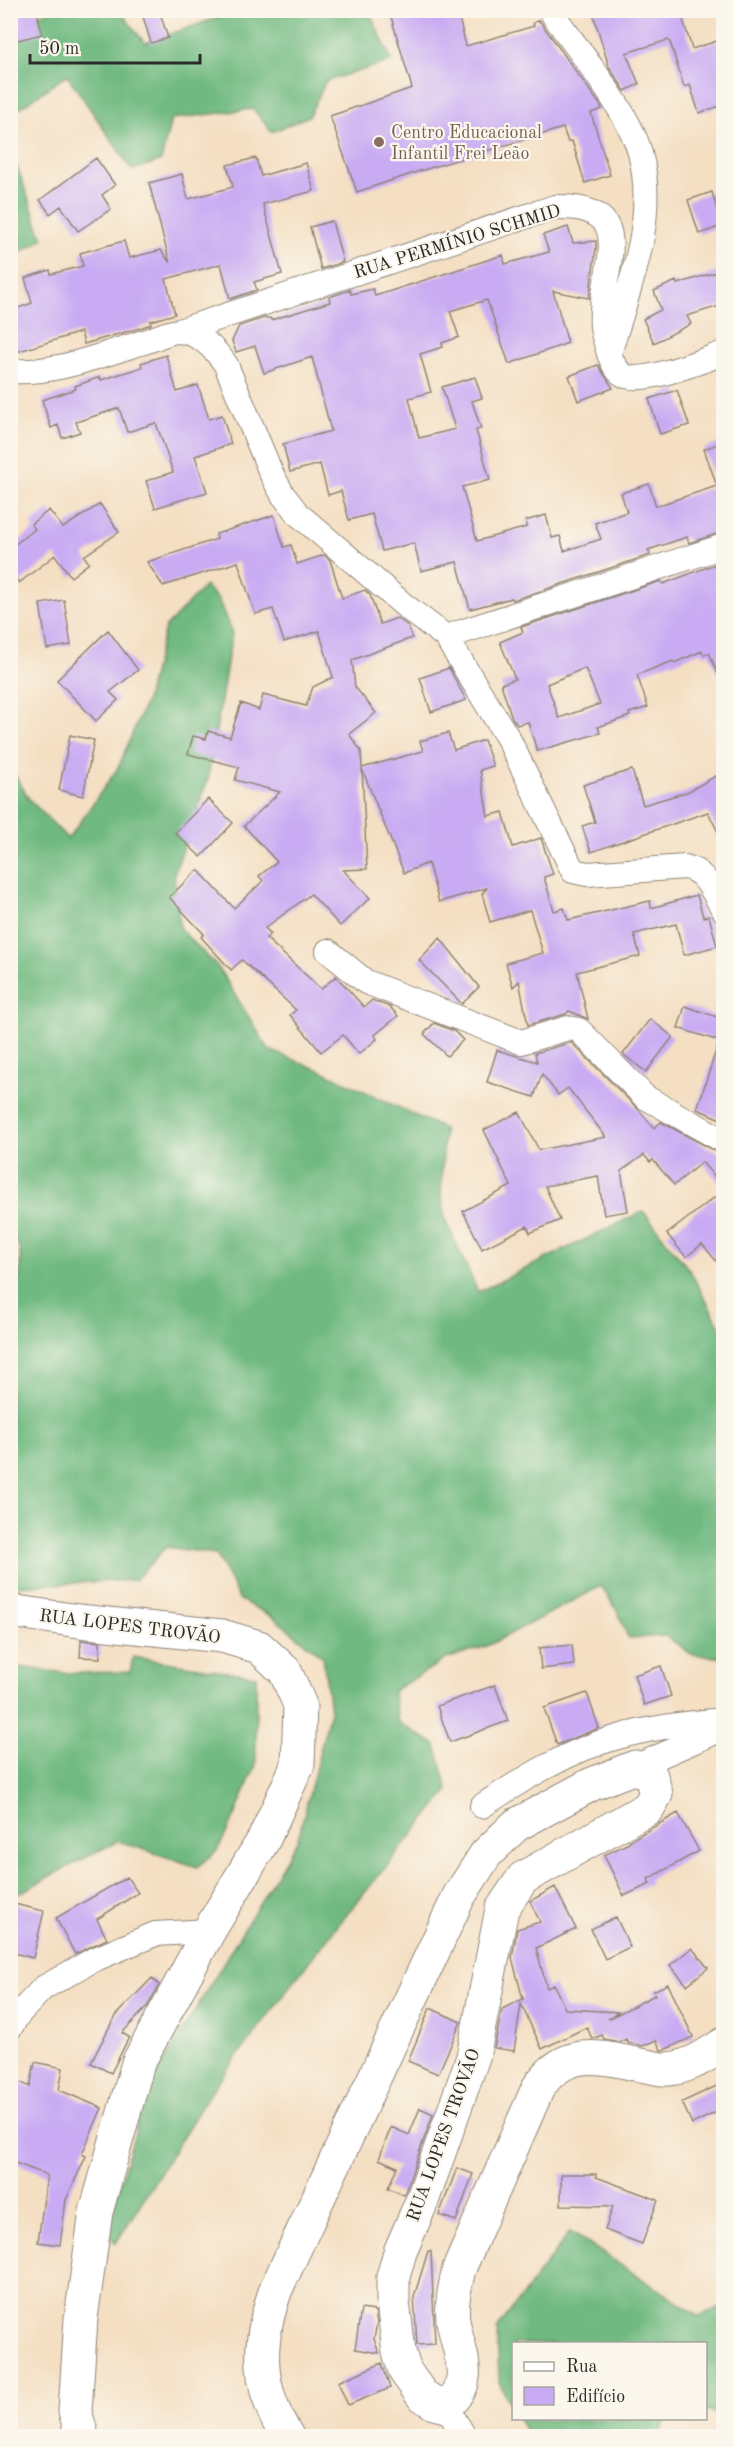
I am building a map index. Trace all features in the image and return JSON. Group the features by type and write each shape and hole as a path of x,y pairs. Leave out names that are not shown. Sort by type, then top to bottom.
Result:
{"main road":[{"name":"RUA LOPES TROVÃO","path":"10,1611 79,1621 222,1636 260,1647 285,1671 300,1705 298,1764 264,1839 209,1932 138,2063 96,2212 81,2318 75,2411 81,2436"},
{"name":"RUA LOPES TROVÃO","path":"446,2406 434,2403 422,2395 405,2371 399,2352 393,2277 400,2252 422,2201 473,2057 502,1909 523,1878 648,1808 656,1794 651,1776 635,1767"},
{"path":"287,2436 274,2413 263,2378 264,2331 268,2310 459,1896 486,1854 516,1825 592,1784 635,1767"},
{"path":"446,2406 457,2396 463,2384 463,2365 453,2320 453,2298 459,2269 538,2088 548,2073 566,2062 588,2056 667,2070 687,2065 723,2044"}],"street":[{"path":"550,10 615,104 640,152 644,176 643,235 609,354 623,375 634,378 649,377 723,353"},
{"name":"RUA PERMÍNIO SCHMID","path":"10,370 32,372 58,368 179,331 555,207 576,207 592,211 608,225 612,243 602,327 609,354"},
{"path":"179,331 200,338 216,350 226,365 271,473 283,495 298,514 405,606 446,637 509,740 573,871 587,874 685,867 695,869 703,876 723,910"},
{"path":"446,637 723,546"},
{"path":"328,951 366,982 521,1042 568,1028 579,1030 645,1097 723,1141"},
{"path":"482,1806 518,1782 617,1737 675,1724 723,1720"},
{"path":"635,1767 723,1728"},
{"path":"10,2028 18,2014 43,1988 93,1960 155,1934 209,1932"},
{"path":"446,2406 464,2436"}],"green space":[{"path":"51,11 120,11 145,43 236,11 369,11 392,61 326,81 309,116 272,132 253,109 171,119 161,161 132,170 67,75 11,114 10,23"},
{"path":"11,150 43,239 10,258"},
{"path":"205,586 218,599 232,633 208,779 174,874 180,929 218,967 269,1050 322,1071 444,1129 441,1191 445,1219 478,1292 643,1211 690,1271 723,1332 723,1658 691,1654 666,1636 628,1638 618,1612 601,1586 487,1646 446,1659 393,1691 398,1722 436,1745 448,1791 317,1951 211,2091 116,2243 106,2232 147,2090 298,1839 330,1711 323,1657 273,1617 240,1600 216,1554 166,1547 135,1580 11,1586 10,1279 20,1278 20,1251 10,1224 11,768 29,799 68,839 118,768 146,701 165,628"},
{"path":"133,1657 256,1676 256,1764 234,1818 217,1851 197,1867 118,1841 11,1898 11,1666 66,1673 130,1672"},
{"path":"570,2232 699,2316 723,2306 723,2417 707,2411 707,2342 512,2342 512,2408 499,2382 497,2329"},
{"path":"519,2420 666,2420 659,2436 528,2436"}],"building":[{"path":"37,10 42,34 10,42 10,15"},
{"path":"141,10 159,10 168,38 151,43"},
{"path":"389,10 457,10 466,46 534,26 533,23 539,20 601,106 602,109 591,113 610,175 585,183 572,141 568,142 563,128 357,192 330,116 412,88"},
{"path":"592,10 680,10 692,49 723,39 723,105 699,113 690,85 684,87 668,40 626,53 639,84 625,91 609,67"},
{"path":"96,158 115,185 102,195 111,209 78,231 61,206 50,214 40,200"},
{"path":"256,158 261,176 306,163 314,191 263,204 282,274 254,282 257,290 230,299 221,264 166,279 175,314 150,321 151,324 140,328 84,344 81,332 10,354 10,311 32,303 25,278 50,270 51,274 83,266 80,253 124,241 129,258 161,250 170,263 149,183 182,174 188,199 233,187 227,165"},
{"path":"712,192 722,226 699,234 688,200"},
{"path":"332,221 343,262 321,269 310,227"},
{"path":"568,227 573,243 596,241 596,248 589,298 553,291 568,343 509,364 487,300 450,311 459,337 442,343 443,347 420,354 431,392 409,398 419,438 455,429 442,387 475,377 482,398 472,401 481,429 476,430 490,480 462,487 477,541 527,527 525,521 546,515 552,538 560,536 564,551 601,539 595,523 627,512 621,493 649,484 656,506 717,486 704,449 723,442 723,532 689,543 687,537 648,550 650,555 513,600 512,598 470,609 457,562 421,571 414,543 382,551 372,514 349,520 341,491 328,495 320,464 290,472 283,444 331,431 312,357 264,373 255,346 236,352 232,341 239,326 264,318 271,320 330,302 329,297 350,290 351,294 373,289 375,296 503,255 505,264 549,252 543,235"},
{"path":"723,270 723,305 687,316 691,324 654,343 643,319 661,310 654,291 676,281 677,284"},
{"path":"166,355 177,392 198,385 209,419 222,415 231,444 195,456 207,492 155,508 146,481 173,472 156,423 127,432 119,408 76,422 80,432 62,438 58,425 51,428 42,400 76,389 75,386 100,377 101,380 142,367 141,363"},
{"path":"598,365 613,388 578,401 569,376"},
{"path":"677,390 689,425 660,434 649,399"},
{"path":"100,504 119,532 84,556 89,563 71,577 55,555 19,583 10,571 10,548 35,529 31,524 49,510 63,528"},
{"path":"274,515 284,547 291,545 297,564 324,555 330,560 342,598 365,590 370,595 380,624 397,618 408,626 412,638 352,660 355,687 376,713 349,734 361,751 362,768 423,751 420,741 448,733 454,750 484,740 493,766 480,770 488,816 503,812 513,847 541,838 553,874 544,877 554,911 564,908 568,920 650,901 651,908 697,895 703,917 709,916 717,946 684,955 676,924 634,934 640,956 577,972 588,1019 569,1011 566,1014 528,1025 519,981 513,987 506,963 543,953 530,910 490,922 482,894 487,888 439,902 428,863 404,873 362,769 367,869 343,870 370,898 340,926 311,894 265,928 271,934 266,938 321,989 336,976 364,1007 372,1000 390,1007 398,1016 375,1035 377,1039 359,1054 343,1035 321,1052 290,1015 296,1010 242,960 231,970 201,937 204,934 169,897 198,870 234,908 263,881 259,876 277,862 244,826 280,792 235,780 239,767 188,754 193,736 206,739 208,731 230,737 241,703 259,710 263,695 306,706 313,687 333,677 319,631 284,642 273,609 255,614 238,562 163,586 147,562 217,539 216,534"},
{"path":"723,561 723,686 709,653 704,655 702,651 674,663 673,661 637,675 648,707 598,727 600,733 537,751 528,722 517,725 512,718 501,684 515,679 500,642 523,632 521,627 661,581 663,584","holes":["585,668 600,704 559,718 547,684"]},
{"path":"64,600 71,645 47,649 40,604"},
{"path":"108,630 138,670 110,692 118,700 96,721 57,680"},
{"path":"449,668 466,700 431,712 420,678"},
{"path":"70,735 94,740 83,796 59,790"},
{"path":"632,770 643,805 687,792 723,772 723,842 708,812 591,852 582,826 595,822 583,785"},
{"path":"208,799 233,823 201,857 175,833"},
{"path":"440,938 479,987 462,1004 419,960"},
{"path":"685,1006 723,1019 723,1120 697,1109 719,1041 678,1028"},
{"path":"650,1019 673,1037 646,1072 623,1054"},
{"path":"434,1023 454,1031 463,1040 447,1056 424,1034"},
{"path":"572,1043 639,1110 654,1128 661,1122 723,1155 723,1187 702,1162 674,1185 653,1160 650,1162 644,1155 621,1171 628,1211 604,1215 598,1176 545,1186 560,1220 530,1233 527,1226 482,1249 463,1211 511,1186 484,1130 519,1112 539,1150 606,1137 568,1088 558,1095 542,1074 534,1097 487,1082 497,1050 537,1062 535,1053"},
{"path":"715,1197 723,1207 723,1269 702,1244 686,1257 667,1234"},
{"path":"81,1640 100,1642 100,1658 80,1657"},
{"path":"572,1645 574,1665 541,1669 539,1648"},
{"path":"661,1666 671,1696 644,1705 634,1675"},
{"path":"495,1685 508,1721 450,1742 437,1706"},
{"path":"587,1693 599,1728 557,1745 544,1708"},
{"path":"678,1813 699,1851 648,1879 650,1884 624,1896 604,1855 629,1843"},
{"path":"127,1877 138,1893 97,1919 107,1939 75,1954 56,1918"},
{"path":"555,1887 576,1929 536,1948 547,1988 554,1985 565,2009 618,2012 608,2019 655,1995 653,1991 668,1984 693,2037 661,2050 656,2040 643,2046 628,2043 626,2039 620,2042 604,2039 602,2035 592,2039 587,2027 542,2049 521,2004 514,2051 494,2048 502,2009 523,1999 512,1958 517,1929 540,1922 530,1901"},
{"path":"10,1903 44,1911 33,1958 10,1952"},
{"path":"616,1917 630,1947 605,1959 591,1929"},
{"path":"692,1948 708,1968 687,1985 670,1965"},
{"path":"152,1978 159,1985 147,2007 122,2033 129,2037 111,2073 91,2063 115,2016"},
{"path":"430,2008 461,2022 438,2074 408,2061"},
{"path":"35,2062 63,2068 59,2090 102,2108 82,2154 86,2156 66,2200 60,2245 38,2242 47,2175 10,2161 10,2077 30,2087"},
{"path":"723,2083 723,2109 692,2124 682,2102"},
{"path":"420,2108 433,2114 404,2195 388,2188 397,2167 379,2159 391,2127 409,2135"},
{"path":"457,2168 473,2174 456,2221 439,2215"},
{"path":"561,2174 596,2174 596,2177 658,2200 642,2244 605,2230 613,2206 561,2205"},
{"path":"428,2251 431,2251 435,2344 417,2345 414,2297"},
{"path":"361,2309 375,2311 377,2323 374,2339 379,2353 355,2349"},
{"path":"382,2363 390,2388 348,2405 338,2382"}],"place":[{"name":"Centro Educacional Infantil Frei Leão","path":"379,142"}]}
